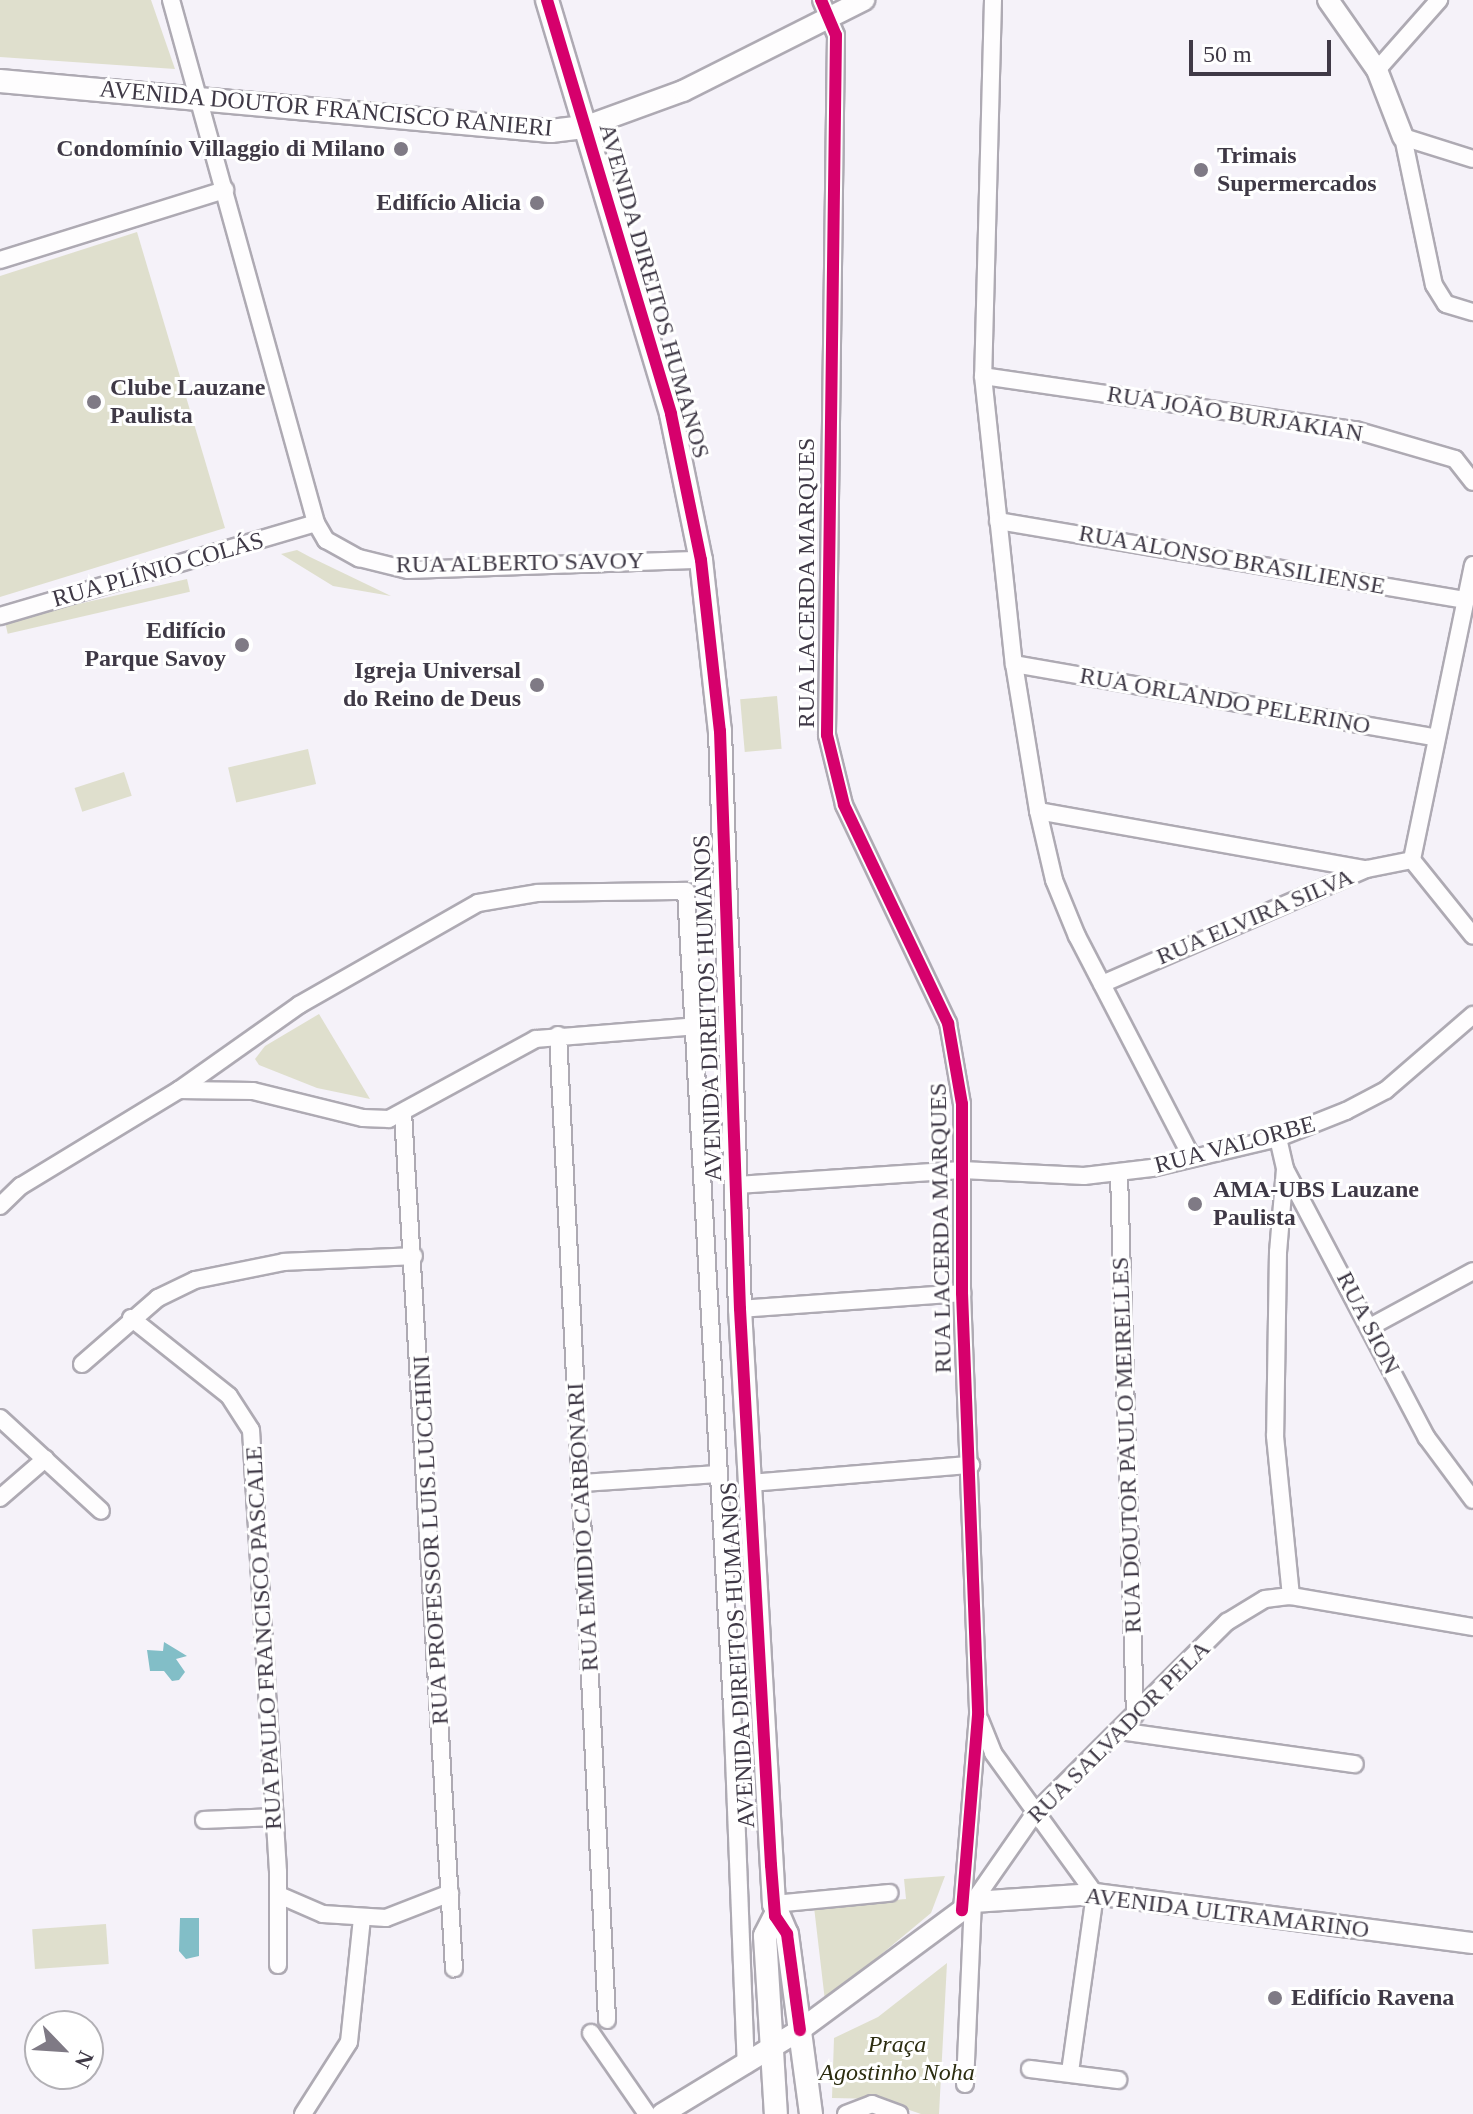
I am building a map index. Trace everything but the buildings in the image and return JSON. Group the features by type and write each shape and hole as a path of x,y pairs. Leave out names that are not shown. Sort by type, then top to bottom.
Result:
{"main road":[{"name":"AVENIDA DIREITOS HUMANOS","path":"547,0 671,414 701,560 720,731 740,1309 775,1910 787,1934 811,2114"},
{"name":"AVENIDA DOUTOR FRANCISCO RANIERI","path":"0,81 551,131 584,127"},
{"name":"AVENIDA DIREITOS HUMANOS","path":"775,1910 765,1936 776,2114"}],"street":[{"name":"RUA ALBERTO SAVOY","path":"171,0 316,523 326,540 342,550 408,570 701,560"},
{"path":"821,0 833,18"},
{"name":"AVENIDA DOUTOR FRANCISCO RANIERI","path":"584,127 683,91 864,0"},
{"path":"993,0 983,376 1014,664 1038,811 1054,880 1102,984 1192,1158"},
{"path":"1328,0 1377,70 1403,137 1434,285 1446,304 1473,312"},
{"path":"1377,70 1439,0"},
{"name":"RUA LACERDA MARQUES","path":"833,18 836,65 827,735 844,805 948,1023 959,1067 962,1293 971,1465 978,1715 967,1906 965,2084"},
{"path":"1403,137 1436,150 1473,159"},
{"path":"1409,166 1436,150"},
{"path":"0,260 225,190"},
{"name":"RUA JOÃO BURJAKIAN","path":"983,376 1355,430 1455,459 1473,480"},
{"name":"RUA ALONSO BRASILIENSE","path":"998,521 1465,600"},
{"name":"RUA PLÍNIO COLÁS","path":"0,616 316,523"},
{"path":"1473,565 1412,860 1473,936"},
{"name":"RUA ORLANDO PELERINO","path":"1014,664 1436,738"},
{"path":"1038,811 1367,869"},
{"name":"RUA ELVIRA SILVA","path":"1102,984 1367,869 1412,860"},
{"path":"0,1206 21,1186 179,1090 299,1005 478,903 538,893 686,891 696,1026 746,2065"},
{"name":"RUA VALORBE","path":"737,1185 962,1170 1119,1174 1192,1158 1278,1138 1386,1090 1473,1015"},
{"path":"179,1090 262,1092 363,1118 389,1119 519,1046 558,1035 696,1026"},
{"name":"RUA EMIDIO CARBONARI","path":"558,1035 607,2020"},
{"name":"RUA PROFESSOR LUIS LUCCHINI","path":"403,1113 414,1256 454,1968"},
{"name":"RUA SION","path":"1278,1138 1285,1169 1427,1438 1473,1500"},
{"path":"1285,1169 1278,1252 1275,1436 1291,1596 1473,1627"},
{"name":"RUA DOUTOR PAULO MEIRELLES","path":"1119,1174 1135,1715"},
{"path":"82,1364 131,1318 195,1280 236,1268 414,1256"},
{"path":"1370,1327 1473,1271"},
{"path":"740,1309 962,1293"},
{"name":"RUA PAULO FRANCISCO PASCALE","path":"131,1318 229,1396 251,1430 279,1895 278,1965"},
{"path":"0,1418 101,1511"},
{"path":"0,1498 45,1459"},
{"path":"750,1483 971,1465"},
{"path":"582,1483 718,1474"},
{"name":"RUA SALVADOR PELA","path":"967,1906 1035,1813 1227,1622 1265,1599 1291,1596"},
{"name":"RUA LACERDA MARQUES","path":"978,1715 993,1753 1035,1813 1075,1860 1095,1894"},
{"path":"1119,1731 1355,1764"},
{"path":"204,1820 275,1817"},
{"path":"279,1895 323,1914 362,1918 418,1910 450,1893"},
{"path":"775,1910 889,1893"},
{"path":"1070,2072 1095,1894"},
{"name":"AVENIDA ULTRAMARINO","path":"967,1906 1095,1894 1473,1943"},
{"path":"662,2114 772,2050 967,1906"},
{"path":"288,2114 304,2112 349,2042 362,1918"},
{"path":"591,2033 647,2114"},
{"path":"1030,2069 1118,2080"},
{"path":"846,2114 872,2104 899,2114"}],"green space":[{"path":"0,0 151,0 175,69 0,57"},
{"name":"Clube Lauzane Paulista","path":"137,232 225,528 0,597 0,276"},
{"path":"297,550 391,596 333,586 281,554"},
{"path":"187,579 190,592 8,634 5,621"},
{"path":"777,696 782,749 745,752 740,699"},
{"path":"308,749 316,784 236,803 228,767"},
{"path":"124,772 132,796 82,812 75,788"},
{"path":"319,1014 370,1099 317,1088 259,1065 255,1059 265,1046"},
{"path":"945,1876 931,1913 825,2001 814,1907 906,1899 904,1879"},
{"path":"106,1924 109,1964 35,1969 32,1929"},
{"name":"Praça Agostinho Noha","path":"947,1963 939,2114 921,2114 877,2099 832,2098 834,2038 878,2017"}],"water":[{"path":"164,1642 187,1656 176,1659 185,1672 179,1680 172,1681 164,1671 150,1671 147,1650 163,1651"},
{"path":"180,1918 199,1918 199,1956 186,1959 179,1951"}],"cycle path":[{"path":"547,0 671,414 701,560 720,731 740,1309 771,1865 775,1916 787,1934 800,2030"},
{"path":"821,0 836,35 827,735 844,805 948,1023 962,1104 962,1293 978,1715 962,1910"}],"place":[{"name":"Condomínio Villaggio di Milano","path":"401,149"},
{"name":"Trimais Supermercados","path":"1201,170"},
{"name":"Edifício Alicia","path":"537,203"},
{"name":"Clube Lauzane Paulista","path":"94,402"},
{"name":"Edifício Parque Savoy","path":"242,645"},
{"name":"Igreja Universal do Reino de Deus","path":"537,685"},
{"name":"AMA-UBS Lauzane Paulista","path":"1195,1204"},
{"name":"Edifício Ravena","path":"1275,1998"}]}
